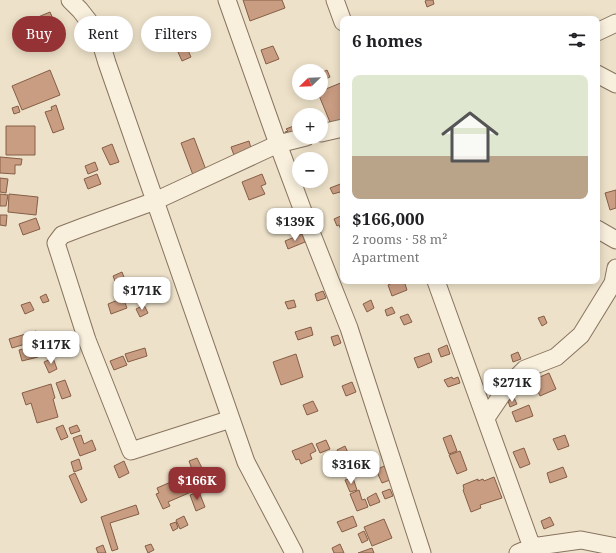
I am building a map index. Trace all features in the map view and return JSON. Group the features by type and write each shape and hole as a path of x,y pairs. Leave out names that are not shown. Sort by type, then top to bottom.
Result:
{"street":[{"path":"70,0 98,33 107,63 246,462 294,553"},
{"path":"227,0 307,222 349,328 422,553"},
{"path":"336,0 341,16"},
{"path":"600,31 616,23"},
{"path":"600,76 616,84"},
{"path":"328,132 340,129"},
{"path":"231,419 130,451 87,340 56,243 62,235 155,201 278,144 292,140"},
{"path":"600,232 616,240"},
{"path":"486,418 507,387 525,370 556,357 581,336 613,283 616,268"},
{"path":"437,284 486,418 528,551 581,540 616,547"}],"building":[{"path":"243,0 282,0 285,8 250,21"},
{"path":"433,0 434,4 427,7 425,1"},
{"path":"50,12 52,16 40,16"},
{"path":"273,46 279,59 266,64 261,50"},
{"path":"178,52 189,52 191,57 182,61"},
{"path":"50,70 60,95 22,110 12,86"},
{"path":"340,83 340,123 332,127 328,117 328,108 324,108 321,100 328,100 328,88"},
{"path":"56,105 64,129 53,133 45,112 52,110 51,107"},
{"path":"18,106 20,112 14,114 12,108"},
{"path":"6,126 35,126 35,155 6,155"},
{"path":"292,127 292,140 290,142 285,132 288,131 286,129"},
{"path":"194,138 206,170 193,175 181,143"},
{"path":"249,141 252,152 235,158 231,147"},
{"path":"112,144 119,162 110,165 102,148"},
{"path":"0,157 22,159 21,165 15,165 15,174 0,173"},
{"path":"95,162 98,170 88,174 85,166"},
{"path":"97,174 101,184 88,189 84,179"},
{"path":"262,174 266,184 261,186 265,194 249,200 242,182"},
{"path":"0,178 8,179 6,193 0,192"},
{"path":"340,184 340,192 333,194 330,188"},
{"path":"616,190 616,208 610,210 605,193"},
{"path":"0,194 8,195 6,206 0,206"},
{"path":"9,194 38,197 36,215 8,212"},
{"path":"0,215 7,215 6,226 0,225"},
{"path":"340,216 340,228 339,225 337,226 334,219"},
{"path":"36,218 40,229 23,235 19,224"},
{"path":"302,234 305,242 288,249 285,241"},
{"path":"122,272 130,293 121,296 113,276"},
{"path":"405,284 407,290 392,296 388,285"},
{"path":"323,291 326,298 317,301 315,294"},
{"path":"46,294 49,301 43,303 40,297"},
{"path":"123,298 127,308 111,314 108,304"},
{"path":"294,300 296,307 288,309 285,302"},
{"path":"371,300 374,308 367,312 363,304"},
{"path":"30,302 34,310 25,314 21,305"},
{"path":"144,305 148,313 140,317 136,309"},
{"path":"392,307 395,313 387,316 385,310"},
{"path":"408,314 412,322 404,325 400,317"},
{"path":"544,316 547,323 542,326 538,318"},
{"path":"311,327 313,335 298,340 295,332"},
{"path":"36,331 39,340 12,348 9,339"},
{"path":"338,335 341,343 334,346 331,337"},
{"path":"57,336 60,345 45,351 42,342"},
{"path":"447,345 450,354 441,357 438,349"},
{"path":"35,346 38,357 22,361 19,350"},
{"path":"145,348 147,356 128,362 125,354"},
{"path":"518,352 521,359 513,362 511,355"},
{"path":"429,353 432,362 418,368 414,358"},
{"path":"296,354 303,377 281,385 273,362"},
{"path":"123,356 127,365 114,370 110,361"},
{"path":"53,358 57,369 49,373 44,362"},
{"path":"549,373 556,389 540,396 533,380"},
{"path":"452,377 453,379 458,377 460,383 448,387 444,380"},
{"path":"65,380 71,396 62,399 56,383"},
{"path":"352,382 356,392 346,396 342,386"},
{"path":"51,384 58,417 37,423 31,403 26,405 22,393"},
{"path":"514,398 517,404 510,407 508,401"},
{"path":"313,401 318,411 307,415 303,405"},
{"path":"529,405 533,416 516,422 512,412"},
{"path":"63,425 68,437 61,440 56,428"},
{"path":"77,425 80,431 71,434 69,428"},
{"path":"81,435 84,444 92,440 96,450 80,456 73,438"},
{"path":"451,435 457,451 449,454 443,438"},
{"path":"565,435 569,446 558,450 553,439"},
{"path":"326,440 330,449 320,453 316,444"},
{"path":"312,443 316,451 310,454 312,459 301,464 299,459 296,460 292,451"},
{"path":"345,446 349,455 341,458 337,450"},
{"path":"524,448 530,464 520,468 513,452"},
{"path":"460,451 467,470 457,474 449,455"},
{"path":"197,458 202,468 193,472 189,461"},
{"path":"79,459 82,469 74,472 71,462"},
{"path":"124,461 129,473 119,478 114,466"},
{"path":"369,462 372,470 354,477 351,470"},
{"path":"384,466 390,480 382,483 376,470"},
{"path":"563,467 567,477 550,483 547,473"},
{"path":"189,469 193,477 182,482 178,473"},
{"path":"75,473 87,500 81,503 69,476"},
{"path":"204,474 208,484 202,486 198,477"},
{"path":"494,477 502,498 480,505 481,508 471,512 463,490 463,485 478,479 478,481 483,479 484,481"},
{"path":"180,478 182,484 193,479 198,489 168,502 170,506 163,509 156,494 159,493 157,488"},
{"path":"353,478 357,490 350,492 345,480"},
{"path":"390,489 393,496 385,499 382,492"},
{"path":"359,490 362,500 365,499 368,507 357,511 350,494"},
{"path":"199,492 205,507 196,511 190,495"},
{"path":"376,493 380,502 370,506 367,498"},
{"path":"136,505 139,514 110,523 118,549 112,551 101,517"},
{"path":"184,516 188,525 180,529 176,520"},
{"path":"353,516 357,526 342,532 337,522"},
{"path":"550,517 554,525 544,529 541,521"},
{"path":"384,519 392,538 372,546 364,527"},
{"path":"176,522 178,528 173,531 170,524"},
{"path":"364,531 368,540 362,543 358,534"},
{"path":"151,544 154,550 148,553 145,546"},
{"path":"340,544 344,553 334,553 332,548"},
{"path":"103,545 106,553 98,553 96,548"},
{"path":"372,548 374,553 358,553"}]}
